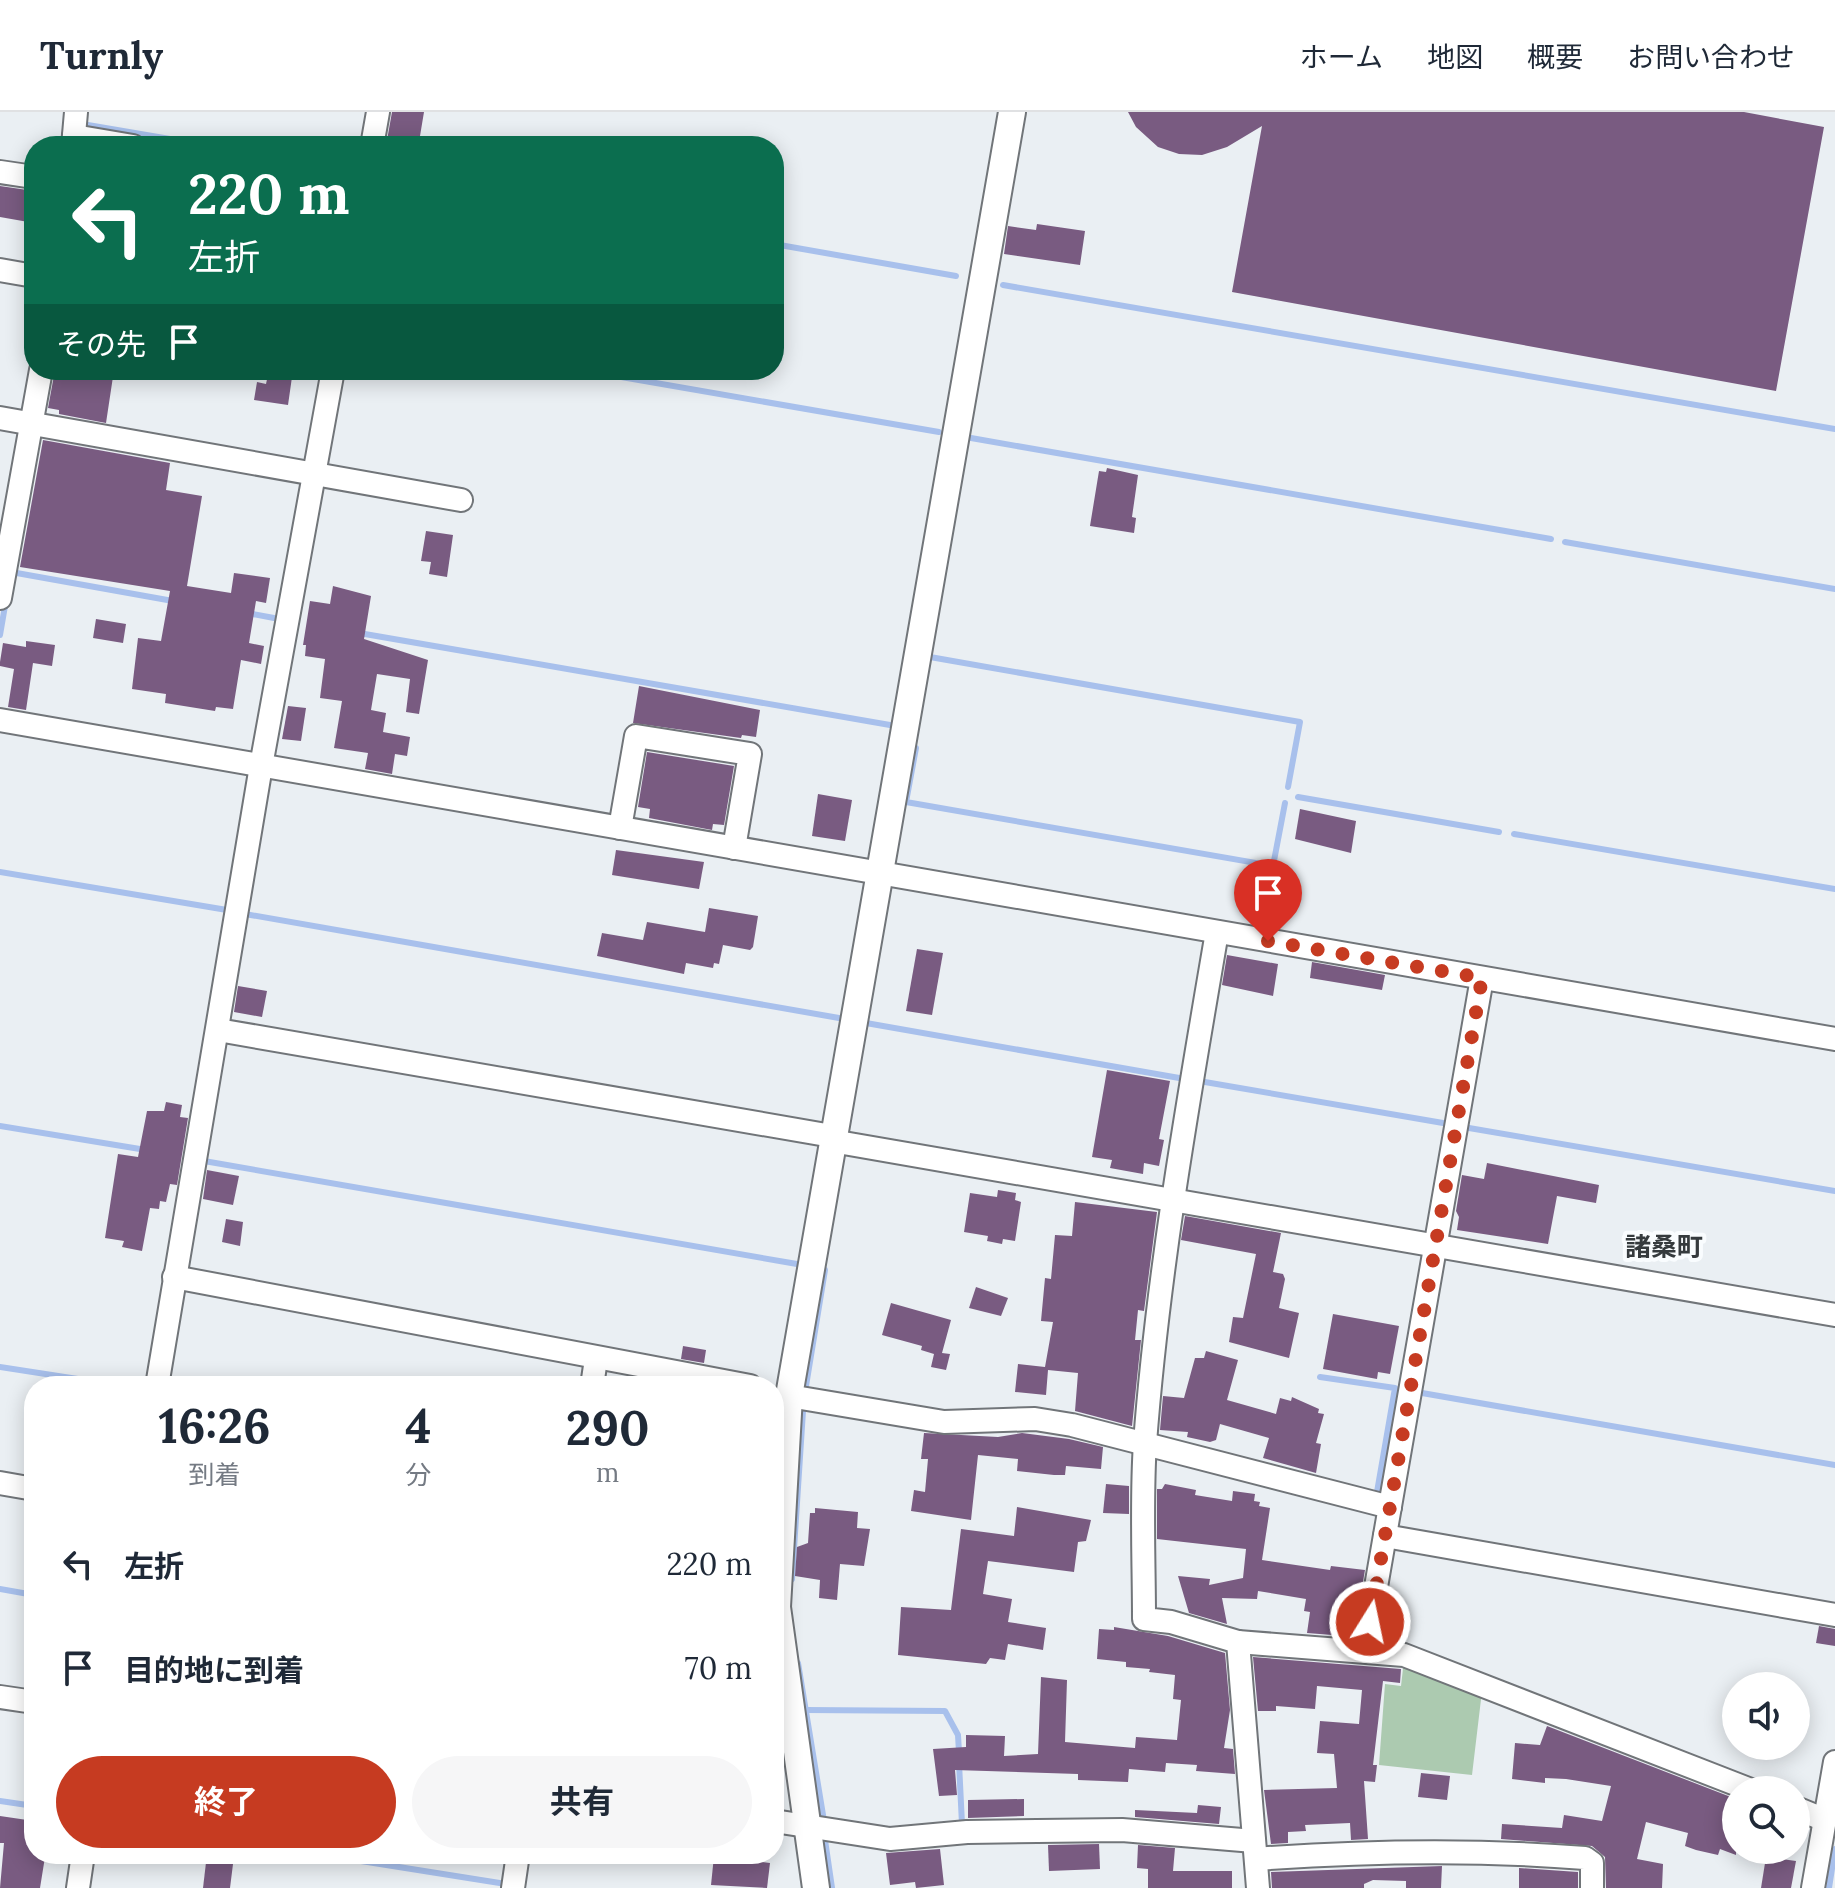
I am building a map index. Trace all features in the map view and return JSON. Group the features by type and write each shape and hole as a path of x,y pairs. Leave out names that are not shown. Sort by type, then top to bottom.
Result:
{"street":[{"path":"74,136 76,112"},
{"path":"374,136 378,112"},
{"path":"1012,112 832,1138 784,1393 944,1422 1035,1419 1072,1425 1390,1507"},
{"path":"0,172 24,176"},
{"path":"0,270 24,274"},
{"path":"0,598 39,380"},
{"path":"159,1376 261,766 331,380"},
{"path":"0,418 461,500"},
{"path":"0,720 1835,1039"},
{"path":"620,828 636,736 750,754 734,848"},
{"path":"1217,932 1171,1201 1145,1446 1144,1619 1171,1622 1238,1642 1404,1655 1722,1779"},
{"path":"1365,1650 1482,978"},
{"path":"218,1030 1435,1248 1835,1315"},
{"path":"174,1277 693,1376"},
{"path":"593,1376 596,1359"},
{"path":"0,1483 24,1487"},
{"path":"1385,1536 1835,1615"},
{"path":"1238,1642 1258,1888"},
{"path":"784,1659 810,1827 816,1888"},
{"path":"0,1697 24,1701"},
{"path":"1813,1888 1835,1762"},
{"path":"1810,1814 1825,1820"},
{"path":"784,1823 890,1839 967,1832 1122,1830 1255,1850 1506,1852 1585,1858 1592,1863 1592,1888"},
{"path":"78,1888 82,1864"},
{"path":"513,1888 517,1864"}],"green space":[{"path":"1404,1660 1482,1691 1472,1775 1379,1765 1385,1684 1401,1686"}],"building":[{"path":"392,112 424,112 420,136 388,136"},
{"path":"1128,112 1744,112 1824,127 1776,391 1232,292 1262,126 1227,147 1202,155 1179,154 1158,147 1136,127"},
{"path":"0,186 24,190 24,221 0,217"},
{"path":"1037,224 1085,231 1080,265 1004,254 1008,226 1036,230"},
{"path":"53,380 112,380 106,423 59,414 59,410 48,408"},
{"path":"267,380 292,380 288,405 254,400 257,382 266,384"},
{"path":"43,440 170,463 166,490 202,496 187,586 231,593 234,573 270,578 266,603 256,601 249,643 264,646 261,664 241,660 233,709 216,707 215,711 165,703 166,694 132,689 138,638 161,641 170,591 20,567"},
{"path":"1107,468 1138,475 1132,517 1136,518 1134,533 1090,526 1099,471 1106,472"},
{"path":"426,531 453,535 447,577 429,574 431,562 421,561"},
{"path":"333,586 371,596 364,639 428,660 419,714 406,712 410,679 377,674 371,710 386,713 383,732 410,737 407,756 395,754 392,774 365,769 368,753 334,748 342,701 320,698 325,659 305,656 306,645 303,645 310,601 330,604"},
{"path":"96,619 126,624 123,643 93,638"},
{"path":"26,641 55,645 52,666 33,663 26,710 8,707 14,669 0,666 0,662 3,643 26,647"},
{"path":"639,686 760,710 756,737 742,735 741,738 633,723"},
{"path":"288,706 306,708 301,741 282,739"},
{"path":"647,752 734,766 724,825 713,824 712,830 649,818 650,809 638,807"},
{"path":"818,794 852,800 845,841 812,836"},
{"path":"1300,809 1356,821 1351,853 1295,839"},
{"path":"616,850 704,862 699,889 612,875"},
{"path":"709,908 758,916 753,947 750,950 723,945 719,964 714,963 713,968 686,963 684,974 597,956 602,933 643,940 647,922 705,932"},
{"path":"917,949 943,953 932,1015 906,1011"},
{"path":"1227,955 1278,964 1273,996 1222,985"},
{"path":"1312,962 1385,975 1382,990 1310,978"},
{"path":"238,986 267,991 262,1017 234,1012"},
{"path":"1107,1070 1170,1081 1159,1139 1164,1140 1159,1166 1144,1163 1143,1174 1110,1168 1112,1160 1092,1157"},
{"path":"166,1102 182,1105 180,1117 188,1118 177,1185 170,1184 166,1202 160,1201 159,1209 150,1208 142,1251 122,1247 124,1241 105,1238 118,1154 138,1157 147,1111 164,1111"},
{"path":"1487,1163 1599,1185 1596,1203 1557,1196 1548,1244 1457,1230 1459,1217 1456,1211 1462,1175 1484,1179"},
{"path":"207,1170 239,1176 233,1205 203,1199"},
{"path":"998,1190 1016,1193 1015,1200 1021,1202 1015,1241 1003,1239 1002,1244 987,1241 988,1236 964,1232 970,1193 997,1197"},
{"path":"1075,1202 1157,1212 1144,1311 1138,1310 1135,1340 1141,1340 1132,1426 1075,1411 1078,1373 1048,1370 1046,1395 1015,1392 1018,1364 1045,1367 1053,1322 1041,1321 1045,1278 1051,1279 1055,1235 1072,1236"},
{"path":"1185,1216 1281,1233 1273,1272 1283,1274 1285,1279 1279,1308 1299,1313 1289,1358 1229,1342 1233,1317 1243,1318 1256,1254 1181,1240"},
{"path":"226,1219 243,1222 240,1246 222,1242"},
{"path":"976,1287 1008,1298 1001,1316 969,1308"},
{"path":"891,1303 951,1320 942,1353 950,1354 946,1370 931,1367 934,1354 921,1350 922,1346 882,1335"},
{"path":"1333,1314 1399,1326 1390,1374 1378,1372 1377,1379 1323,1369"},
{"path":"683,1346 706,1350 704,1363 681,1359"},
{"path":"1206,1351 1238,1360 1227,1400 1276,1414 1280,1398 1291,1401 1292,1397 1324,1414 1316,1443 1321,1444 1316,1473 1263,1458 1269,1438 1220,1424 1216,1440 1210,1442 1187,1437 1188,1432 1160,1430 1163,1396 1184,1398 1195,1358 1204,1358"},
{"path":"924,1433 998,1437 1022,1433 1069,1439 1103,1447 1101,1469 1066,1466 1065,1475 1017,1471 1018,1459 978,1455 971,1520 911,1511 914,1490 925,1492 928,1459 921,1459"},
{"path":"1106,1484 1129,1486 1129,1514 1103,1513"},
{"path":"1165,1484 1196,1490 1195,1495 1232,1501 1233,1491 1255,1494 1254,1501 1260,1502 1259,1506 1270,1508 1262,1560 1330,1570 1331,1566 1365,1570 1355,1627 1346,1626 1345,1636 1307,1633 1310,1612 1304,1611 1306,1599 1258,1591 1257,1599 1222,1598 1227,1624 1189,1613 1178,1576 1210,1579 1209,1585 1243,1578 1246,1549 1157,1539 1157,1489 1162,1489"},
{"path":"1017,1507 1091,1520 1086,1541 1078,1542 1074,1572 988,1561 983,1594 1012,1599 1008,1622 1046,1628 1043,1650 1008,1644 1005,1660 990,1658 986,1664 898,1655 901,1607 951,1610 961,1529 1014,1536"},
{"path":"815,1508 858,1512 857,1528 870,1529 864,1566 840,1564 837,1600 819,1598 820,1580 795,1576 797,1547 808,1543 810,1513 815,1513"},
{"path":"1819,1626 1835,1629 1835,1646 1816,1643"},
{"path":"1114,1627 1168,1636 1225,1653 1230,1710 1224,1748 1233,1749 1235,1774 1196,1771 1197,1765 1166,1763 1165,1772 1129,1769 1128,1782 1078,1780 1078,1774 955,1770 957,1795 939,1796 933,1749 966,1747 966,1735 1005,1736 1004,1756 1038,1754 1041,1677 1067,1680 1065,1742 1135,1748 1136,1737 1177,1740 1181,1700 1173,1699 1175,1675 1126,1667 1126,1662 1097,1659 1099,1629 1114,1630"},
{"path":"1253,1657 1401,1669 1400,1683 1383,1681 1373,1765 1377,1765 1375,1782 1364,1781 1368,1839 1351,1840 1350,1823 1305,1825 1306,1831 1288,1832 1288,1843 1271,1844 1264,1790 1337,1788 1334,1754 1317,1753 1320,1721 1359,1724 1362,1690 1317,1686 1315,1709 1276,1706 1276,1711 1258,1711"},
{"path":"1547,1726 1722,1794 1722,1850 1718,1855 1685,1846 1688,1833 1646,1822 1637,1859 1663,1864 1662,1888 1606,1888 1605,1857 1592,1846 1501,1839 1502,1824 1562,1828 1564,1815 1602,1821 1611,1786 1566,1779 1545,1778 1545,1783 1512,1779 1515,1743 1540,1745"},
{"path":"1421,1773 1450,1776 1447,1800 1418,1797"},
{"path":"1024,1799 1024,1816 968,1818 968,1800"},
{"path":"1198,1805 1221,1807 1219,1824 1135,1817 1135,1810 1197,1813"},
{"path":"0,1816 24,1820 24,1864 44,1864 40,1888 0,1888 4,1843 0,1843"},
{"path":"1099,1844 1100,1869 1049,1871 1048,1845"},
{"path":"1138,1845 1175,1848 1173,1871 1232,1871 1232,1888 1148,1888 1148,1869 1137,1868"},
{"path":"940,1849 944,1885 916,1888 915,1882 890,1885 886,1853"},
{"path":"206,1864 233,1864 230,1888 203,1888"},
{"path":"713,1864 770,1864 767,1888 711,1885"},
{"path":"1765,1864 1795,1864 1791,1888 1761,1888"},
{"path":"1442,1866 1441,1888 1406,1888 1406,1881 1373,1880 1364,1884 1364,1888 1272,1888 1271,1872"},
{"path":"1519,1868 1578,1872 1578,1888 1519,1888"}],"waterway":[{"path":"82,124 152,136"},
{"path":"784,246 956,276"},
{"path":"1003,285 1835,429"},
{"path":"639,380 939,432"},
{"path":"971,438 1551,539"},
{"path":"1565,542 1835,589"},
{"path":"11,572 173,601"},
{"path":"0,635 6,600"},
{"path":"247,613 274,618"},
{"path":"359,633 890,725"},
{"path":"930,657 1300,722 1288,787"},
{"path":"916,748 906,802 1273,866 1285,803"},
{"path":"1298,797 1499,832"},
{"path":"1514,834 1835,889"},
{"path":"0,872 227,910"},
{"path":"245,914 839,1018"},
{"path":"866,1023 1185,1079"},
{"path":"1199,1081 1443,1123"},
{"path":"0,1126 146,1150"},
{"path":"1469,1128 1835,1191"},
{"path":"204,1161 797,1264"},
{"path":"806,1386 825,1270"},
{"path":"0,1367 58,1376"},
{"path":"1320,1377 1395,1388 1377,1492"},
{"path":"1422,1393 1835,1465"},
{"path":"792,1579 803,1411"},
{"path":"0,1589 24,1593"},
{"path":"798,1663 824,1821"},
{"path":"806,1710 945,1711 958,1735 959,1752"},
{"path":"959,1763 962,1824"},
{"path":"0,1801 24,1805"},
{"path":"825,1840 832,1888"},
{"path":"1829,1888 1835,1849"},
{"path":"380,1864 506,1884"}],"district":[{"name":"諸桑町","path":"1664,1247"}],"route":[{"path":"1268,941 1482,978 1370,1622"}]}
